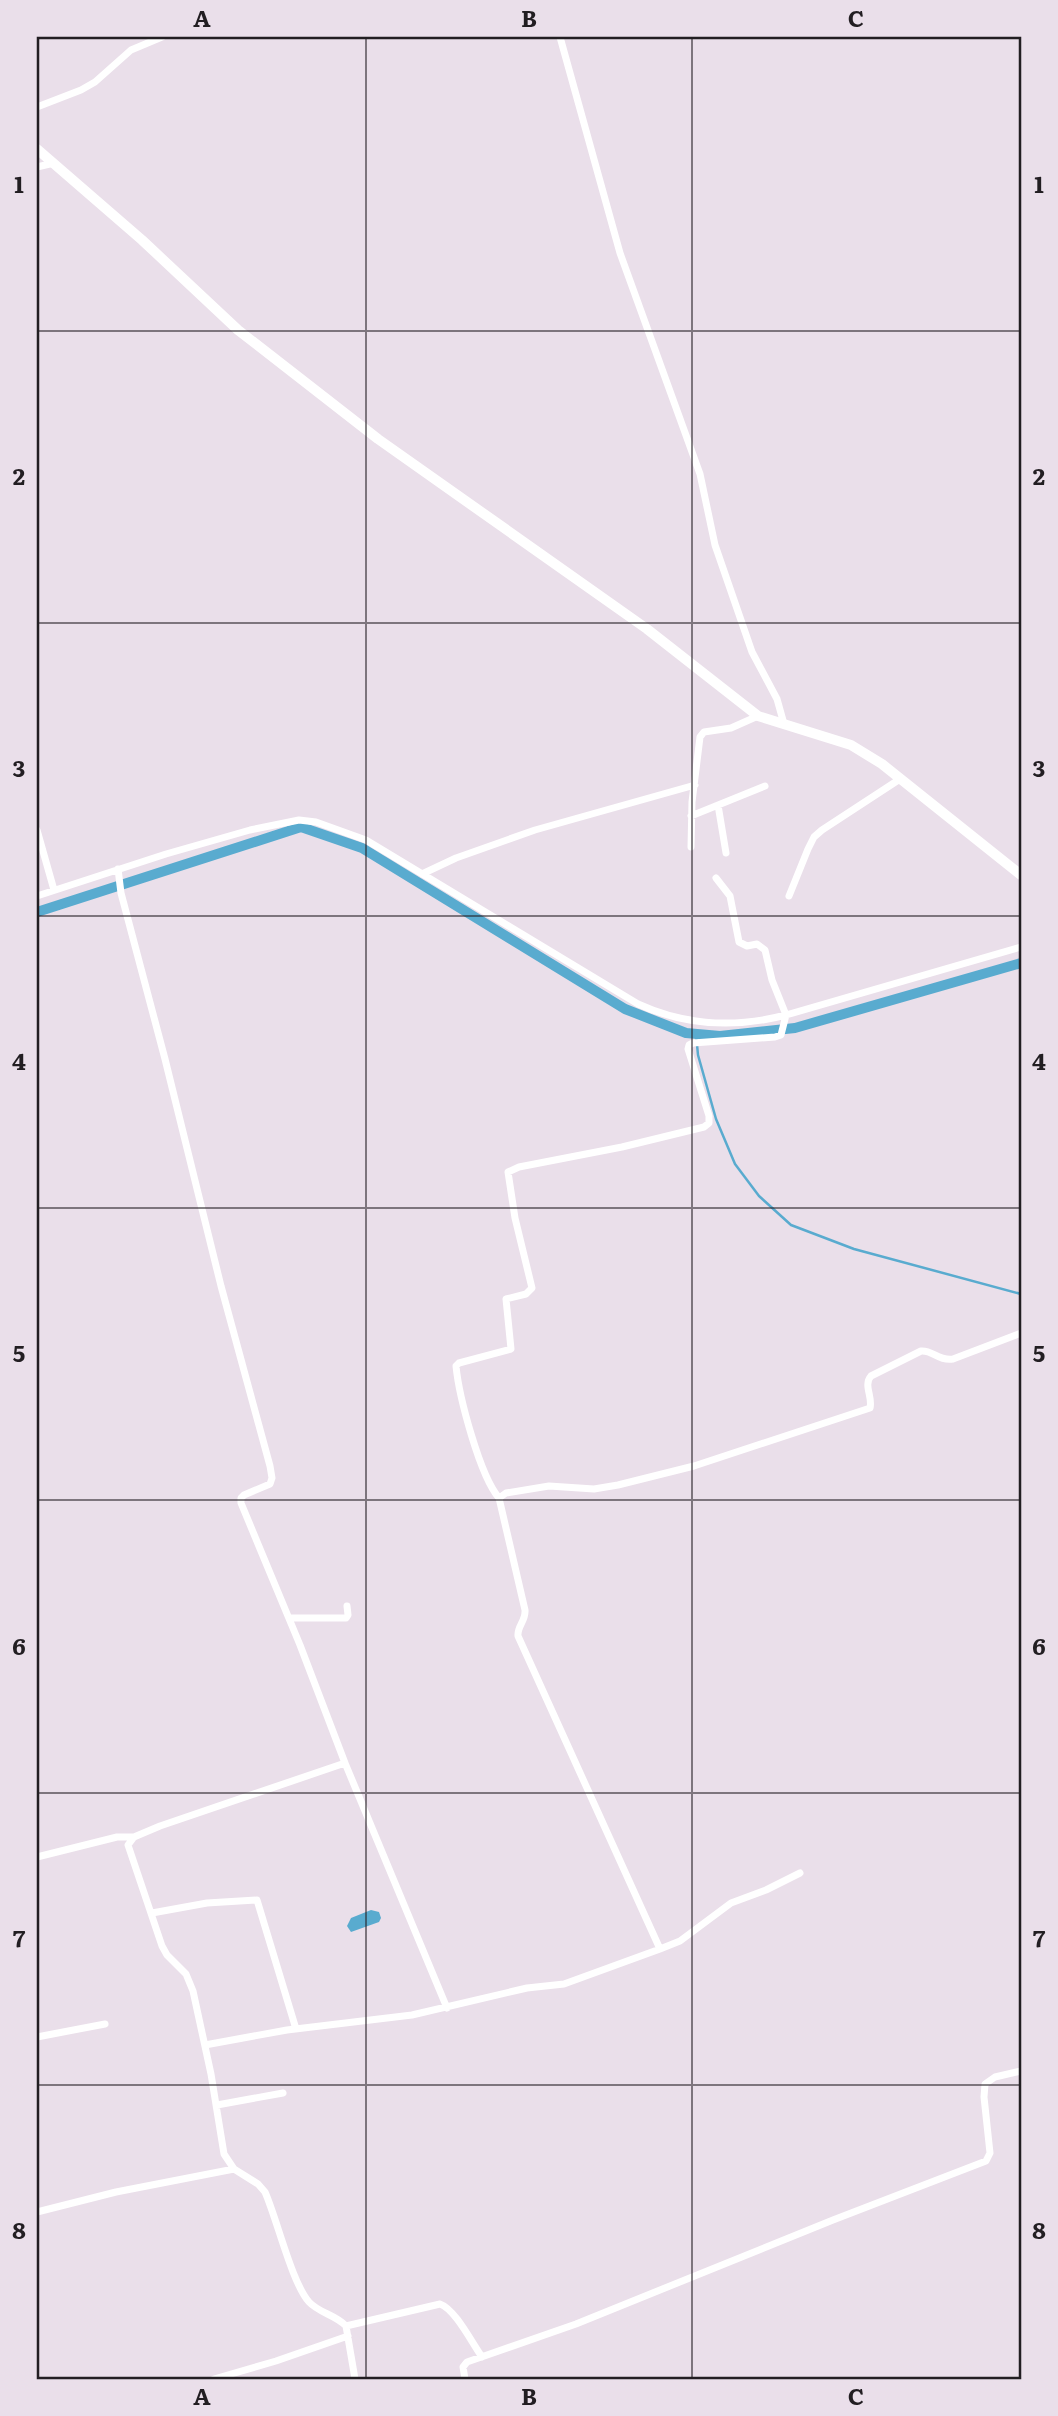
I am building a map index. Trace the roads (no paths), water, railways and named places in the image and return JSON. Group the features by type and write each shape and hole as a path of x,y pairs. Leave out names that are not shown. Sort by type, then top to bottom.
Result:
{"main road":[{"path":"37,149 247,337 378,439 647,629 758,716 850,745 882,764 1021,876"}],"street":[{"path":"37,107 88,86 131,50 162,37"},
{"path":"560,37 620,253 700,474 715,545 752,652 777,699 784,724"},
{"path":"37,167 54,163"},
{"path":"691,847 691,816 698,744 704,732 731,728 758,716"},
{"path":"789,896 814,837 900,779"},
{"path":"422,874 456,858 535,830 695,785"},
{"path":"691,816 765,786"},
{"path":"718,805 726,853"},
{"path":"37,896 250,830 306,820 329,825 366,840 547,951 646,1007 670,1016 720,1024 753,1022 786,1015 1021,947"},
{"path":"37,830 54,890"},
{"path":"118,869 121,893 221,1286 270,1466 270,1483 244,1495 241,1498 242,1503 345,1763 447,2008"},
{"path":"660,1949 518,1636 518,1629 526,1617 525,1610 499,1498 491,1489 475,1442 456,1366 511,1349 506,1299 526,1294 532,1288 515,1218 508,1172 519,1167 622,1147 707,1125 709,1116 689,1045 781,1035 786,1015 772,981 765,950 757,944 747,946 739,942 730,896 716,878"},
{"path":"499,1498 506,1493 549,1486 562,1485 582,1489 607,1487 721,1457 870,1408 867,1383 871,1376 921,1351 927,1351 942,1359 953,1359 1021,1333"},
{"path":"289,1618 346,1618 347,1606"},
{"path":"37,1857 117,1837 134,1837 345,1763"},
{"path":"134,1837 128,1844 129,1852 159,1937 167,1955 187,1976 205,2045 224,2154 234,2169 258,2184 265,2192 307,2300 345,2326 355,2379"},
{"path":"205,2045 447,2008 527,1988 564,1984 680,1941 731,1903 800,1873"},
{"path":"152,1913 207,1903 257,1900 296,2029"},
{"path":"37,2037 105,2024"},
{"path":"465,2379 464,2364 576,2324 986,2161 990,2153 985,2084 995,2077 1021,2071"},
{"path":"217,2105 283,2093"},
{"path":"37,2212 117,2192 234,2169"},
{"path":"345,2326 440,2304 451,2312 482,2357"},
{"path":"214,2379 348,2336"}],"water":[{"path":"371,1910 379,1912 379,1922 351,1932 347,1926 351,1918"}],"waterway":[{"path":"37,912 301,827 362,848 625,1009 686,1033 720,1036 795,1028 1021,963"},
{"path":"696,1034 698,1055 716,1119 735,1164 759,1196 791,1225 854,1249 1021,1294"}]}
